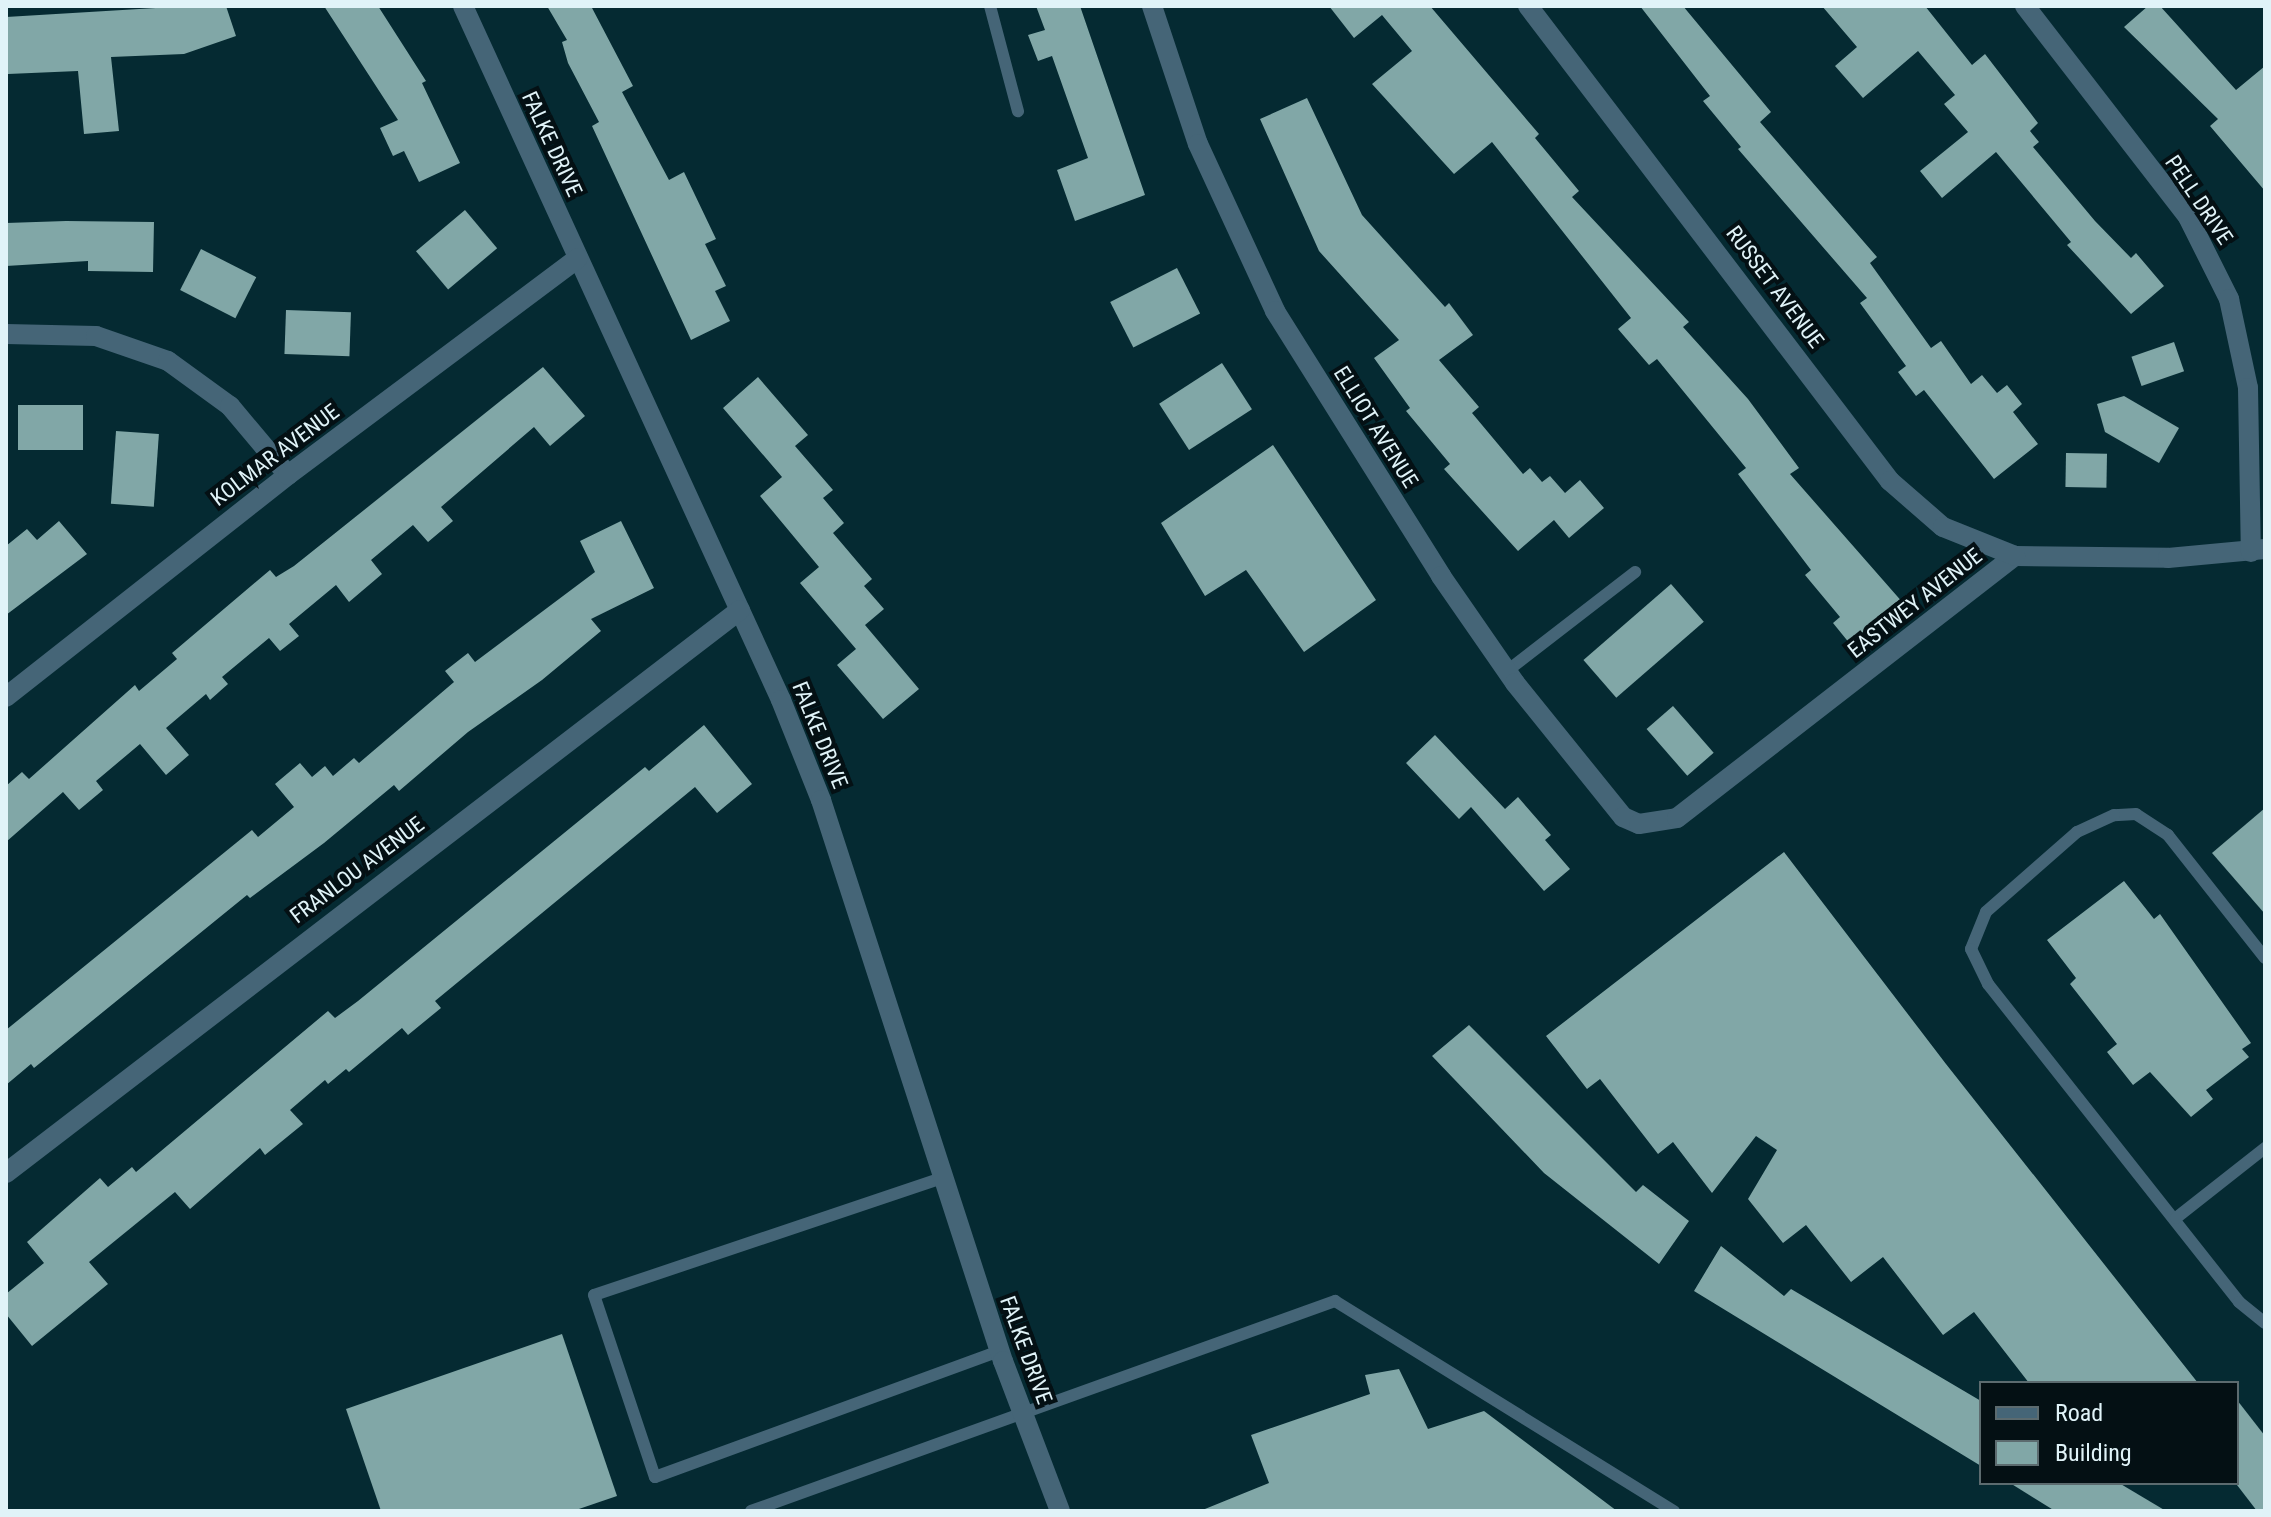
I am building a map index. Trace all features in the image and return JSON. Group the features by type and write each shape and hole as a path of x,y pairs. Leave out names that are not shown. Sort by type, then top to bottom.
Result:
{"street":[{"name":"FALKE DRIVE","path":"463,6 740,610 829,820 942,1178 1000,1351 1060,1511"},
{"name":"ELLIOT AVENUE","path":"1152,6 1198,144 1275,311 1441,576 1507,671 1609,805 1639,824"},
{"name":"RUSSET AVENUE","path":"1528,6 1890,481 1943,527 2015,556"},
{"name":"PELL DRIVE","path":"2025,6 2188,217 2229,299 2248,388 2258,550"},
{"name":"KOLMAR AVENUE","path":"6,697 288,475 578,258"},
{"path":"6,334 96,336 168,361 230,406 288,475"},
{"name":"EASTWEY AVENUE","path":"1639,824 1677,818 2015,556 2079,560 2258,550"},
{"name":"FRANLOU AVENUE","path":"6,1173 740,610"}],"lane":[{"path":"990,6 1018,111"},
{"path":"1507,671 1635,572"},
{"path":"2265,958 2168,835 2136,814 2114,815 2077,832 2003,894 1976,930 1971,949 1988,984 2176,1218 2239,1302 2265,1323"},
{"path":"2176,1218 2265,1148"},
{"path":"942,1178 594,1295 655,1477 1000,1351"},
{"path":"751,1511 1335,1301 1674,1511"}],"building":[{"path":"226,6 236,36 184,54 111,57 119,131 84,134 78,71 8,74 6,17"},
{"path":"324,6 378,6 426,81 422,83 460,163 419,182 404,151 393,156 380,128 398,120"},
{"path":"547,6 591,6 633,86 622,92 669,180 684,172 716,239 705,244 726,286 715,291 730,321 691,340 592,126 599,122 568,63 562,42 567,40"},
{"path":"1036,6 1080,6 1145,195 1075,221 1057,170 1088,158 1052,56 1038,61 1028,35 1045,30"},
{"path":"1329,6 1430,6 1539,134 1535,138 1579,191 1572,197 1689,322 1683,327 1748,399 1799,468 1790,474 1911,612 1859,655 1833,623 1840,617 1805,575 1811,570 1738,474 1746,468 1657,359 1649,365 1618,329 1631,318 1492,142 1454,174 1372,84 1412,51 1382,15 1354,38"},
{"path":"1640,6 1683,6 1771,112 1760,122 1877,257 1870,263 1931,348 1941,341 1971,384 1982,375 1997,393 2007,385 2022,404 2013,412 2038,444 1994,479 1924,390 1916,396 1898,372 1906,366 1860,303 1867,298 1738,149 1741,147 1703,101 1710,96"},
{"path":"1822,6 1925,6 1972,65 1985,54 2038,123 2030,131 2039,142 2033,147 2095,221 2131,258 2136,253 2164,286 2131,314 2067,245 2071,242 1996,152 1942,198 1920,171 1968,132 1944,104 1955,95 1918,51 1863,98 1835,66 1857,47"},
{"path":"2148,6 2160,6 2236,90 2265,66 2265,191 2210,126 2218,119 2124,27"},
{"path":"1307,98 1362,215 1445,307 1449,303 1473,335 1439,360 1479,407 1472,413 1523,474 1530,468 1542,482 1550,476 1565,493 1580,480 1604,508 1569,538 1554,520 1518,551 1444,469 1450,464 1406,411 1410,408 1374,358 1399,340 1319,251 1260,119"},
{"path":"465,210 497,248 448,289 416,251"},
{"path":"154,222 153,272 88,271 88,261 6,266 6,223"},
{"path":"201,249 256,277 235,318 180,290"},
{"path":"1177,268 1200,313 1133,347 1110,302"},
{"path":"286,310 351,312 349,356 284,354"},
{"path":"2174,342 2184,371 2142,386 2131,357"},
{"path":"1222,363 1252,409 1189,450 1159,404"},
{"path":"543,367 585,416 550,446 534,427 441,507 453,521 428,542 413,525 371,560 382,574 349,602 336,585 289,624 299,636 280,651 269,638 222,677 228,684 210,700 206,694 166,728 189,755 166,775 140,744 96,781 103,790 79,810 63,792 6,842 6,786 22,772 29,779 135,685 139,691 177,659 172,653 270,570 276,577 294,566"},
{"path":"758,377 808,435 795,446 833,490 823,498 844,523 833,533 872,579 864,586 884,609 865,625 919,689 883,719 837,665 856,649 800,583 819,567 760,496 782,477 723,408"},
{"path":"2124,396 2179,428 2159,463 2105,432 2097,404"},
{"path":"18,405 83,405 83,450 18,450"},
{"path":"116,431 159,434 154,507 111,504"},
{"path":"1273,445 1376,600 1304,652 1246,570 1205,596 1161,523"},
{"path":"2066,453 2107,454 2106,488 2065,487"},
{"path":"59,521 87,554 6,615 6,546 27,529 37,540"},
{"path":"621,521 654,588 591,619 601,631 542,680 468,732 399,791 394,785 324,843 250,898 247,895 34,1068 31,1064 6,1085 6,1030 252,830 258,837 294,807 275,784 300,763 312,777 325,766 333,776 354,758 359,763 454,682 445,671 468,653 475,662 595,572 580,541"},
{"path":"1671,584 1704,622 1616,698 1583,660"},
{"path":"1673,706 1714,753 1687,776 1647,729"},
{"path":"704,725 752,784 717,813 695,787 435,1001 441,1008 408,1035 402,1028 349,1072 346,1069 328,1084 325,1080 290,1110 303,1124 265,1155 260,1148 190,1209 175,1192 89,1262 108,1284 32,1346 6,1314 6,1294 44,1263 27,1242 100,1178 108,1187 132,1167 136,1172 328,1011 335,1018 358,1001 645,767 649,771"},
{"path":"1435,735 1505,809 1518,797 1551,835 1545,840 1570,869 1544,891 1471,807 1459,819 1406,763"},
{"path":"2265,808 2265,914 2212,853"},
{"path":"1784,852 1946,1064 2196,1381 2027,1381 1974,1312 1943,1335 1883,1257 1851,1282 1806,1225 1783,1243 1748,1199 1777,1150 1756,1136 1712,1193 1673,1142 1658,1154 1600,1079 1587,1089 1546,1036"},
{"path":"2124,881 2154,919 2160,914 2251,1043 2242,1049 2249,1057 2206,1090 2213,1099 2191,1117 2150,1072 2133,1085 2107,1052 2117,1044 2070,984 2076,978 2047,940"},
{"path":"1469,1025 1636,1192 1643,1185 1689,1221 1659,1264 1544,1173 1432,1056"},
{"path":"1721,1246 1784,1296 1791,1289 1979,1400 1979,1465 1694,1291"},
{"path":"562,1334 617,1496 573,1511 381,1511 346,1409"},
{"path":"1399,1369 1428,1429 1484,1411 1617,1511 1200,1511 1269,1483 1251,1435 1370,1394 1365,1375"},
{"path":"2239,1403 2265,1436 2265,1511 2257,1511 2237,1485"},
{"path":"2013,1485 2122,1485 2166,1511 2055,1511"}]}
